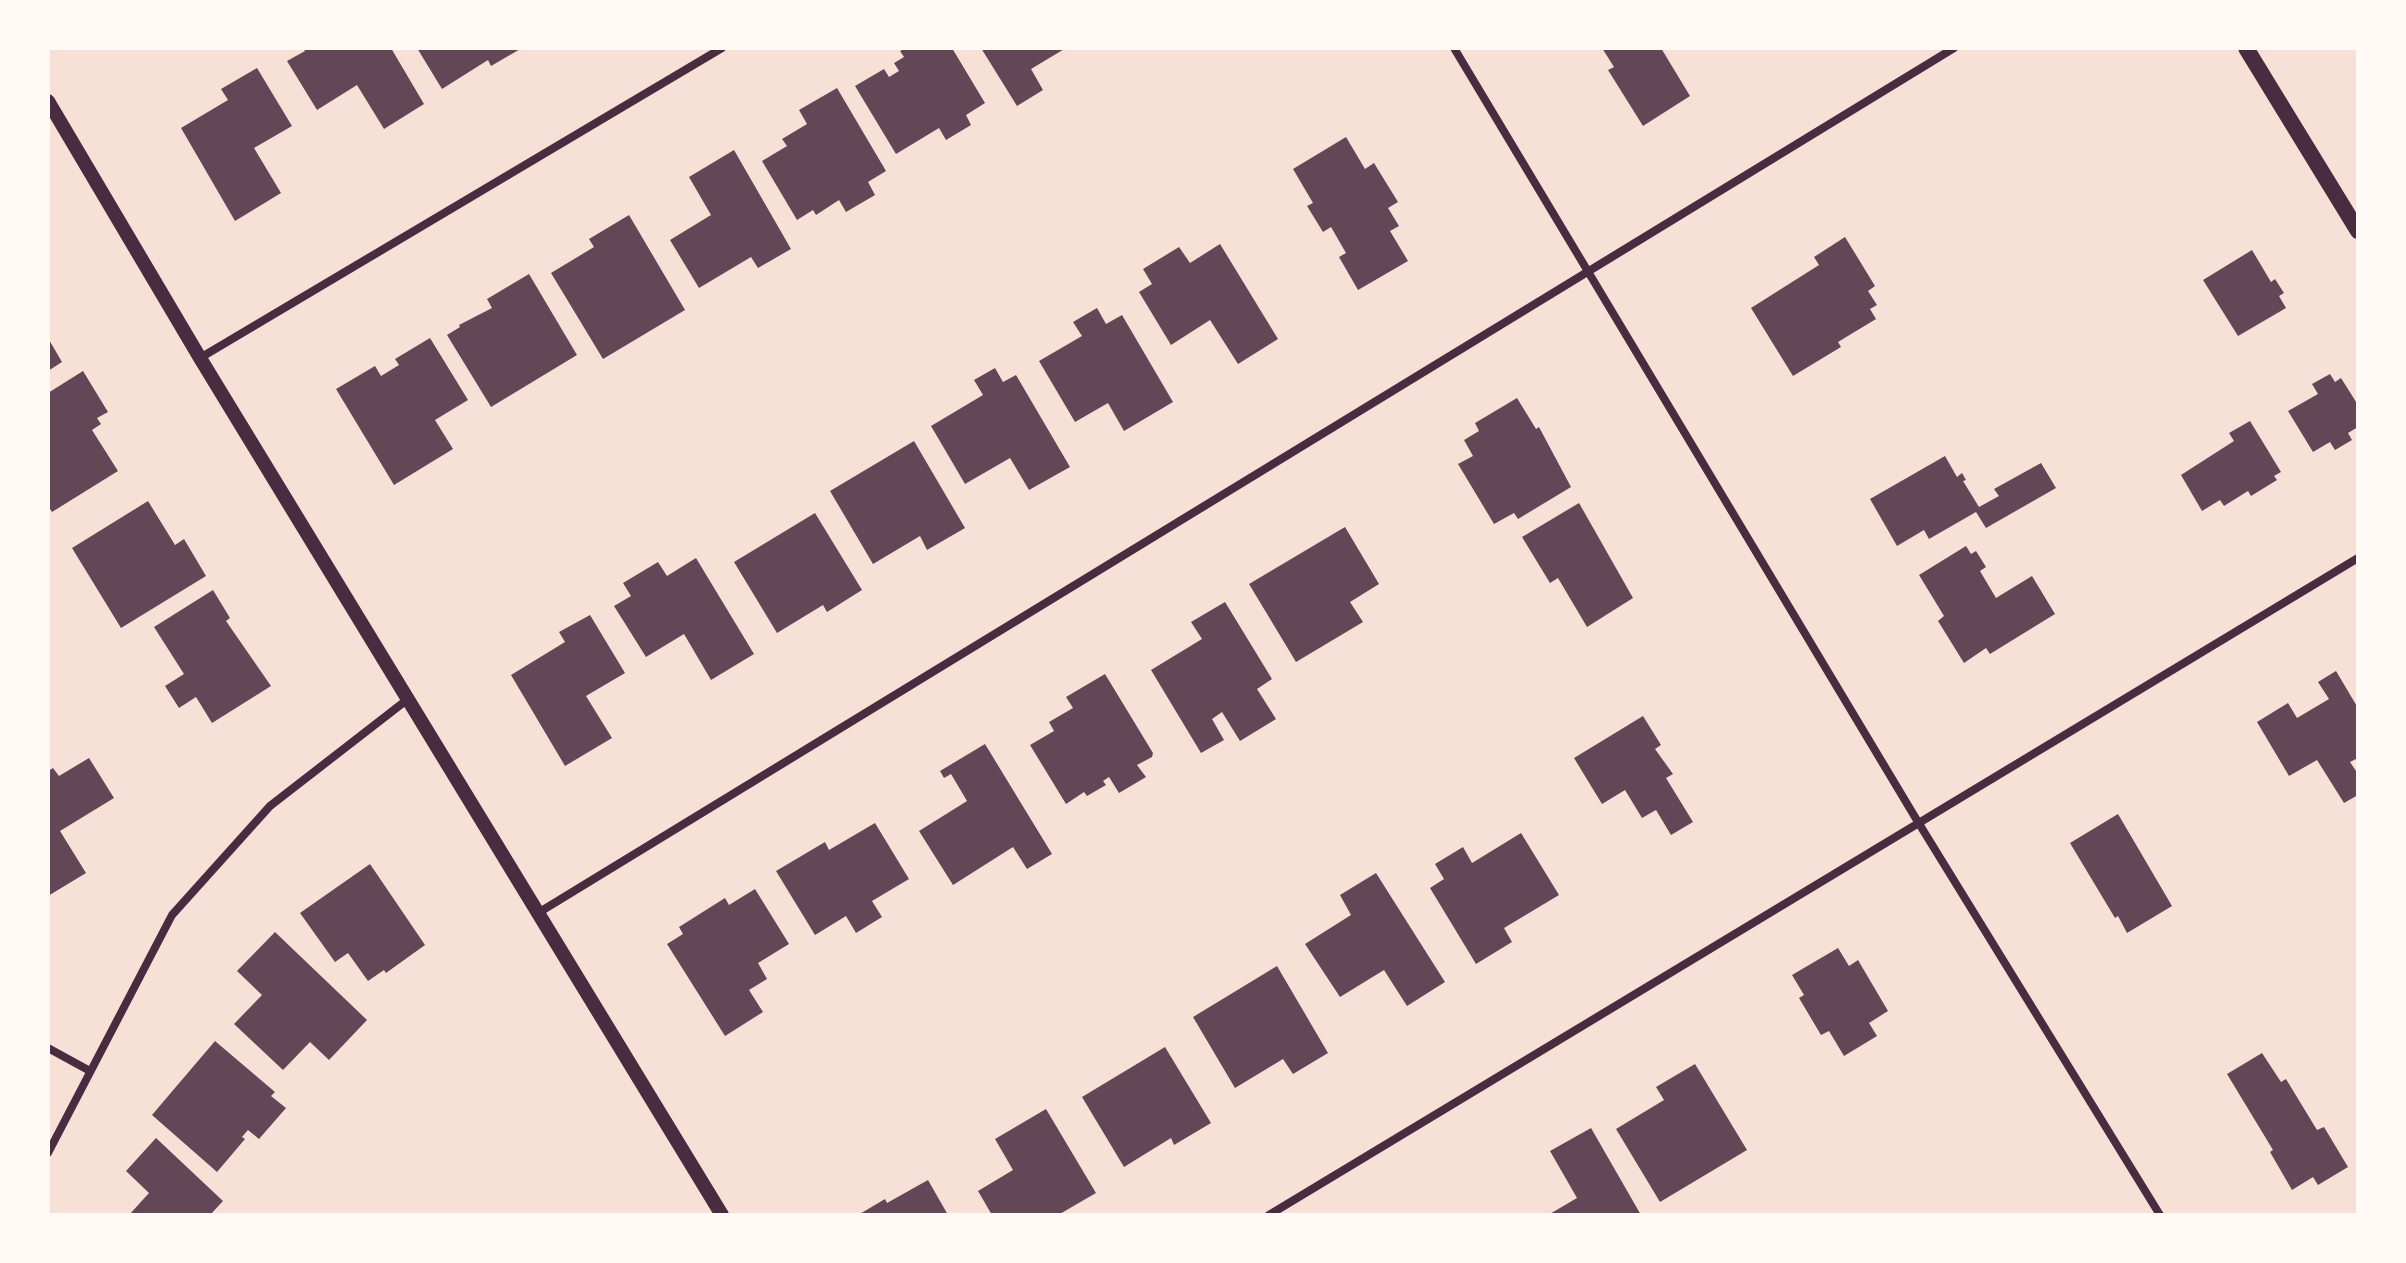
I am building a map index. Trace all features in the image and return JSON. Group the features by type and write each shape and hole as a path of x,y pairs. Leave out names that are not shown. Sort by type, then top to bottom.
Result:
{"main road":[{"path":"2246,48 2358,231"}],"street":[{"path":"200,358 722,48"},
{"path":"1454,48 1918,822 2160,1215"},
{"path":"536,914 1954,48"},
{"path":"48,101 536,914 722,1215"},
{"path":"1269,1215 2358,558"},
{"path":"48,1153 172,915 270,806 408,699"},
{"path":"48,1048 90,1071"}],"building":[{"path":"303,48 391,48 424,104 384,129 357,85 317,110 287,61 305,51"},
{"path":"417,48 522,48 491,66 488,60 442,89"},
{"path":"906,48 952,48 985,103 966,115 971,125 946,140 939,128 896,154 855,86 884,69 889,77 899,71 894,63 904,57 900,51"},
{"path":"981,48 1066,48 1031,69 1043,90 1017,106"},
{"path":"1602,48 1661,48 1690,96 1643,126 1608,70 1614,67"},
{"path":"257,68 292,126 254,148 281,193 235,221 181,128 228,100 221,89"},
{"path":"837,88 886,171 868,182 875,195 846,212 839,200 816,215 813,210 797,220 762,161 787,146 782,139 807,124 799,110"},
{"path":"1346,137 1365,169 1374,163 1398,202 1388,208 1399,226 1390,231 1408,261 1358,290 1339,257 1346,253 1331,227 1323,232 1307,206 1313,203 1293,169"},
{"path":"734,150 791,249 758,268 751,257 699,288 670,240 711,215 689,177"},
{"path":"629,215 685,310 603,359 551,273 594,247 589,239"},
{"path":"1845,237 1875,286 1868,291 1877,305 1870,309 1876,319 1838,342 1841,347 1793,376 1751,308 1819,265 1814,257"},
{"path":"1220,244 1278,339 1238,364 1210,320 1171,345 1139,292 1152,284 1143,269 1179,247 1190,263"},
{"path":"2252,250 2271,282 2275,279 2284,293 2279,296 2286,308 2238,336 2203,280"},
{"path":"529,274 577,355 491,407 447,335 459,325 492,308 487,299"},
{"path":"1097,308 1106,324 1122,315 1173,402 1124,431 1108,403 1075,422 1039,361 1082,336 1073,322"},
{"path":"48,338 62,362 48,371"},
{"path":"430,338 468,400 435,420 453,449 394,485 336,389 375,366 381,376 399,365 395,359"},
{"path":"995,368 1003,382 1016,375 1070,467 1029,490 1010,458 965,484 931,426 983,395 974,380"},
{"path":"83,371 108,412 97,418 101,424 92,430 118,471 52,512 48,506 48,393"},
{"path":"2330,374 2335,382 2341,378 2358,405 2358,427 2348,433 2352,440 2335,450 2330,442 2313,452 2288,411 2318,394 2312,384"},
{"path":"1517,398 1536,429 1539,427 1571,487 1518,519 1514,513 1494,524 1458,464 1473,456 1464,440 1479,431 1475,423"},
{"path":"2250,421 2281,472 2274,476 2277,480 2251,496 2248,491 2224,506 2220,500 2202,511 2181,475 2234,441 2229,433"},
{"path":"914,441 965,528 927,550 920,536 873,564 830,491"},
{"path":"1945,456 1957,477 1962,473 1966,480 1963,481 1979,507 1999,496 1994,489 2041,463 2056,488 1986,528 1976,512 1929,539 1924,530 1897,546 1870,499"},
{"path":"148,501 175,545 184,539 206,576 121,628 72,548"},
{"path":"1579,503 1633,598 1587,627 1558,578 1550,583 1522,537"},
{"path":"815,513 862,590 827,612 823,605 777,633 734,562"},
{"path":"1345,527 1379,584 1350,602 1363,622 1296,662 1249,584"},
{"path":"1966,546 1971,554 1976,551 1986,567 1980,571 1996,598 2032,576 2055,614 1990,654 1986,648 1964,663 1938,621 1944,616 1919,575"},
{"path":"696,558 754,654 711,680 684,634 646,657 614,606 631,596 623,583 658,562 667,576"},
{"path":"213,590 230,618 226,621 271,686 212,723 196,697 179,708 165,686 184,674 154,627"},
{"path":"1225,602 1272,679 1257,689 1276,719 1240,741 1222,712 1212,719 1224,740 1201,753 1151,670 1202,639 1191,622"},
{"path":"590,615 625,673 586,696 612,738 565,766 511,675 565,642 559,632"},
{"path":"2336,671 2358,708 2358,758 2350,762 2358,774 2358,795 2344,803 2317,760 2289,776 2257,722 2288,703 2297,718 2329,699 2318,682"},
{"path":"1105,674 1153,753 1152,757 1137,765 1146,777 1119,793 1109,777 1103,781 1106,785 1087,796 1084,792 1066,804 1030,745 1054,731 1049,722 1073,708 1066,697"},
{"path":"1643,716 1661,745 1655,749 1673,774 1666,778 1693,822 1671,835 1656,810 1642,818 1625,790 1602,804 1574,758"},
{"path":"985,744 1052,854 1027,869 1013,847 953,885 919,831 967,801 951,774 944,778 940,771"},
{"path":"89,758 114,798 60,831 86,873 48,896 48,771 53,768 59,776"},
{"path":"2118,814 2172,906 2127,933 2070,843"},
{"path":"875,823 909,879 872,901 882,917 856,933 846,916 815,935 776,871 825,842 829,850"},
{"path":"1521,833 1559,895 1504,928 1512,942 1476,964 1430,888 1444,879 1435,864 1463,847 1472,863"},
{"path":"370,864 425,945 386,973 384,970 368,981 348,953 335,962 300,913"},
{"path":"1376,873 1445,982 1407,1006 1384,970 1340,997 1305,944 1351,915 1340,895"},
{"path":"755,889 789,944 758,963 767,979 749,990 763,1012 725,1036 667,944 683,934 679,927 725,898 729,905"},
{"path":"275,932 367,1020 329,1060 310,1042 283,1070 234,1024 262,995 237,971"},
{"path":"1838,948 1849,966 1858,960 1888,1011 1869,1023 1877,1036 1844,1056 1829,1031 1821,1035 1799,998 1804,995 1792,975"},
{"path":"1277,966 1328,1053 1293,1074 1283,1059 1235,1088 1193,1017"},
{"path":"215,1041 275,1092 271,1096 286,1108 259,1139 248,1130 242,1137 245,1139 217,1172 152,1115"},
{"path":"1165,1047 1211,1123 1174,1145 1171,1138 1124,1167 1082,1097"},
{"path":"2262,1053 2281,1082 2286,1079 2317,1130 2324,1127 2348,1167 2318,1185 2313,1177 2292,1190 2270,1152 2273,1150 2227,1074"},
{"path":"1695,1064 1747,1150 1660,1202 1616,1129 1664,1100 1656,1087"},
{"path":"1046,1109 1096,1193 1058,1215 992,1215 978,1191 1013,1170 995,1139"},
{"path":"1591,1128 1641,1215 1548,1215 1577,1198 1550,1151"},
{"path":"156,1138 223,1201 210,1215 129,1215 149,1193 126,1171"},
{"path":"928,1180 948,1215 858,1215 885,1199 887,1203"}]}
